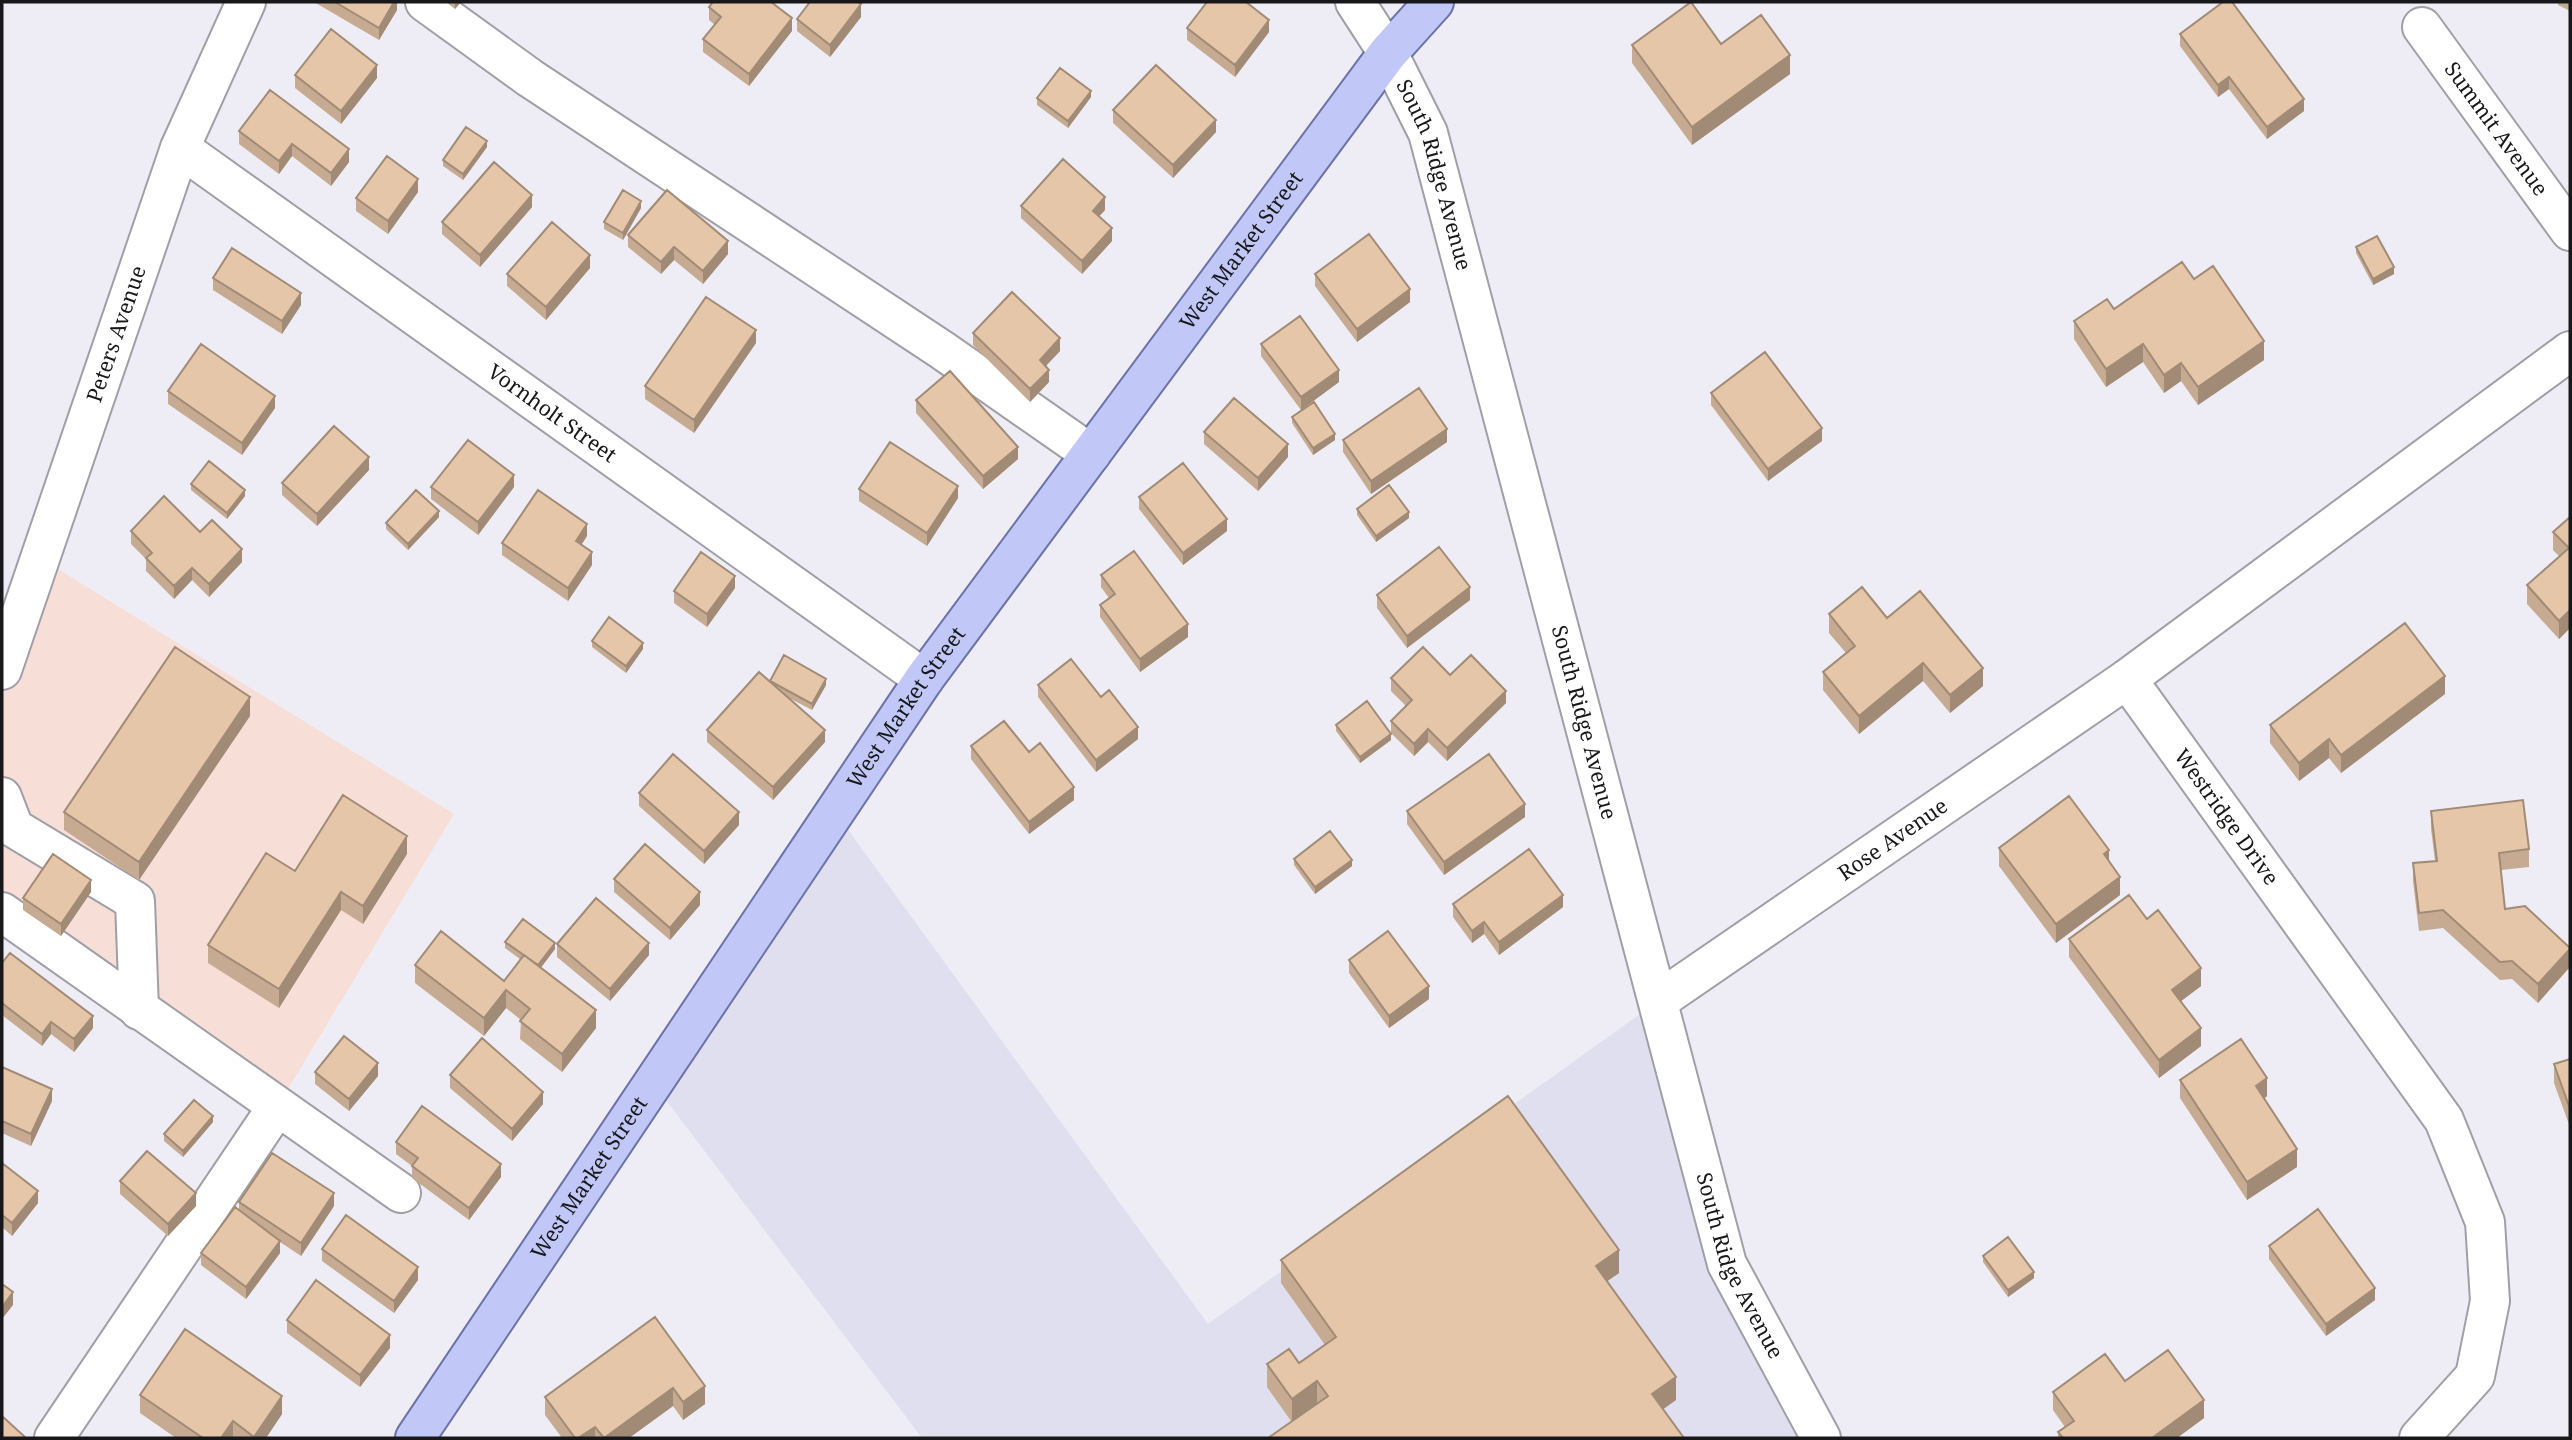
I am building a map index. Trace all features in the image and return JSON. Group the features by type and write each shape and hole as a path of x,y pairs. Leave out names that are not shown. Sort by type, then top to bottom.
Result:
{"main road":[{"name":"West Market Street","path":"415,1438 925,679 1388,53 1434,2"}],"street":[{"name":"Peters Avenue","path":"2,670 180,148 246,2"},
{"path":"425,2 530,78 942,350 1091,454"},
{"name":"South Ridge Avenue","path":"1355,2 1388,53 1428,133 1727,1264 1821,1438"},
{"name":"Summit Avenue","path":"2422,27 2570,231"},
{"name":"Vornholt Street","path":"180,148 925,679"},
{"path":"2127,678 2570,351"},
{"name":"Rose Avenue","path":"1658,1001 2127,678"},
{"name":"Westridge Drive","path":"2127,678 2444,1120 2485,1222 2490,1301 2475,1376 2420,1438"},
{"path":"2,797 14,828 135,901 139,1010"},
{"path":"2,912 401,1194"},
{"path":"54,1438 277,1107"}],"shaded area":[{"path":"40,558 454,814 277,1107 2,912 2,670"},
{"path":"835,812 1208,1324 1658,1001 1727,1264 1821,1438 922,1438 653,1083"}],"building":[{"path":"335,2 394,2 379,28"},
{"path":"713,2 771,2 792,18 749,74 703,39 721,17 709,7"},
{"path":"810,2 861,4 830,45 797,19"},
{"path":"1207,2 1246,2 1269,20 1235,65 1187,28"},
{"path":"1691,2 1721,44 1761,15 1790,55 1692,127 1632,45"},
{"path":"2223,2 2232,2 2304,99 2267,127 2229,77 2218,85 2180,34"},
{"path":"331,29 377,65 341,111 295,75"},
{"path":"1156,65 1216,120 1173,165 1113,110"},
{"path":"1060,68 1091,91 1068,121 1037,98"},
{"path":"270,90 349,149 331,173 292,144 279,161 239,131"},
{"path":"466,127 487,141 463,174 443,160"},
{"path":"387,156 418,179 388,221 356,198"},
{"path":"1063,159 1105,197 1093,211 1112,228 1082,261 1021,206"},
{"path":"494,162 532,195 480,255 442,222"},
{"path":"623,190 641,201 623,233 604,222"},
{"path":"667,190 728,241 703,271 674,247 661,262 628,235"},
{"path":"552,222 590,255 546,307 507,274"},
{"path":"1369,234 1410,289 1357,329 1315,274"},
{"path":"2377,236 2394,267 2373,279 2356,247"},
{"path":"232,248 301,293 282,321 213,278"},
{"path":"2182,262 2194,279 2213,266 2264,341 2198,387 2181,363 2164,375 2143,344 2106,369 2074,321 2107,299 2114,309"},
{"path":"1012,292 1060,338 1040,360 1049,370 1030,389 973,333"},
{"path":"706,297 756,330 694,420 645,386"},
{"path":"1300,316 1339,370 1301,397 1261,344"},
{"path":"201,344 275,396 242,443 168,391"},
{"path":"1765,352 1822,428 1768,469 1711,393"},
{"path":"950,371 1018,447 983,476 916,400"},
{"path":"1419,388 1447,429 1371,481 1343,440"},
{"path":"1234,398 1288,444 1258,478 1204,432"},
{"path":"1314,402 1335,434 1313,448 1292,417"},
{"path":"334,426 369,457 317,514 282,483"},
{"path":"468,440 514,475 478,522 431,487"},
{"path":"890,442 958,486 927,533 859,489"},
{"path":"209,461 245,490 227,513 191,484"},
{"path":"1183,463 1227,519 1183,553 1139,497"},
{"path":"1389,485 1409,512 1376,536 1357,509"},
{"path":"416,490 439,511 408,544 386,523"},
{"path":"538,490 587,524 576,541 592,552 568,588 502,543"},
{"path":"164,496 200,532 212,520 242,549 209,584 192,568 174,586 146,558 152,553 131,531"},
{"path":"2570,517 2570,610 2559,621 2527,585 2569,548 2553,532"},
{"path":"1439,547 1470,587 1407,636 1377,595"},
{"path":"1134,551 1188,624 1140,659 1100,605 1115,594 1101,575"},
{"path":"701,552 735,576 707,614 674,591"},
{"path":"1862,587 1887,618 1920,591 1983,668 1950,695 1923,663 1859,716 1823,672 1855,646 1829,614"},
{"path":"609,617 643,643 626,666 592,641"},
{"path":"2405,623 2445,676 2341,755 2329,739 2299,763 2270,725"},
{"path":"175,647 250,697 139,862 64,812"},
{"path":"1423,647 1450,675 1471,655 1506,691 1447,748 1428,729 1414,744 1391,721 1412,700 1391,678"},
{"path":"784,655 826,679 812,704 770,681"},
{"path":"1071,659 1101,697 1109,690 1138,727 1096,760 1038,685"},
{"path":"759,672 825,730 773,787 707,730"},
{"path":"1367,701 1391,734 1360,757 1336,725"},
{"path":"1004,721 1029,752 1040,743 1074,787 1029,822 971,746"},
{"path":"673,754 739,812 704,851 639,793"},
{"path":"1489,754 1525,804 1444,862 1407,811"},
{"path":"343,795 407,836 363,906 341,892 279,989 208,945 266,853 295,871"},
{"path":"2069,796 2109,850 2104,854 2120,877 2056,924 1999,848"},
{"path":"2523,800 2529,849 2499,853 2505,909 2525,906 2570,948 2538,984 2512,961 2500,962 2443,910 2419,913 2413,863 2437,861 2431,811"},
{"path":"1330,831 1352,860 1315,887 1294,859"},
{"path":"645,844 700,892 670,928 614,879"},
{"path":"1529,849 1563,895 1499,942 1484,922 1472,931 1453,904"},
{"path":"53,854 91,880 61,924 23,898"},
{"path":"2129,895 2147,919 2158,910 2201,968 2172,990 2201,1028 2159,1060 2069,939"},
{"path":"596,898 649,943 610,989 557,944"},
{"path":"523,919 555,943 538,965 505,942"},
{"path":"441,931 504,981 524,955 596,1010 562,1054 520,1021 530,1009 506,990 484,1018 415,965"},
{"path":"1388,931 1429,986 1389,1016 1349,960"},
{"path":"10,953 93,1016 74,1039 51,1022 42,1034 2,1003 2,963"},
{"path":"344,1036 378,1063 349,1099 315,1072"},
{"path":"482,1038 543,1092 512,1129 450,1075"},
{"path":"2241,1039 2267,1078 2256,1086 2297,1149 2247,1182 2180,1080"},
{"path":"2570,1059 2570,1109 2554,1064"},
{"path":"2,1067 52,1089 31,1134 2,1121"},
{"path":"1508,1096 1619,1250 1596,1266 1676,1377 1652,1394 1684,1438 1268,1438 1328,1396 1317,1381 1292,1399 1267,1364 1289,1349 1299,1363 1336,1337 1281,1260"},
{"path":"194,1100 213,1116 183,1151 164,1134"},
{"path":"422,1106 501,1164 469,1208 412,1166 418,1158 396,1142"},
{"path":"147,1151 196,1193 168,1224 120,1181"},
{"path":"272,1153 334,1193 301,1243 239,1202"},
{"path":"2,1163 38,1191 12,1223 2,1215"},
{"path":"235,1207 280,1241 246,1287 201,1253"},
{"path":"2318,1209 2375,1288 2326,1324 2269,1246"},
{"path":"346,1215 418,1267 394,1301 322,1249"},
{"path":"2008,1237 2034,1272 2008,1290 1983,1256"},
{"path":"316,1280 390,1335 360,1375 287,1320"},
{"path":"2,1284 13,1292 2,1307"},
{"path":"655,1317 705,1386 683,1402 673,1388 604,1438 595,1427 575,1438 545,1397"},
{"path":"185,1329 282,1396 254,1437 233,1421 221,1438 203,1438 140,1395"},
{"path":"2168,1350 2204,1400 2152,1438 2063,1438 2058,1432 2074,1421 2053,1392 2105,1354 2125,1381"},
{"path":"2,1416 26,1438 2,1438"}]}
